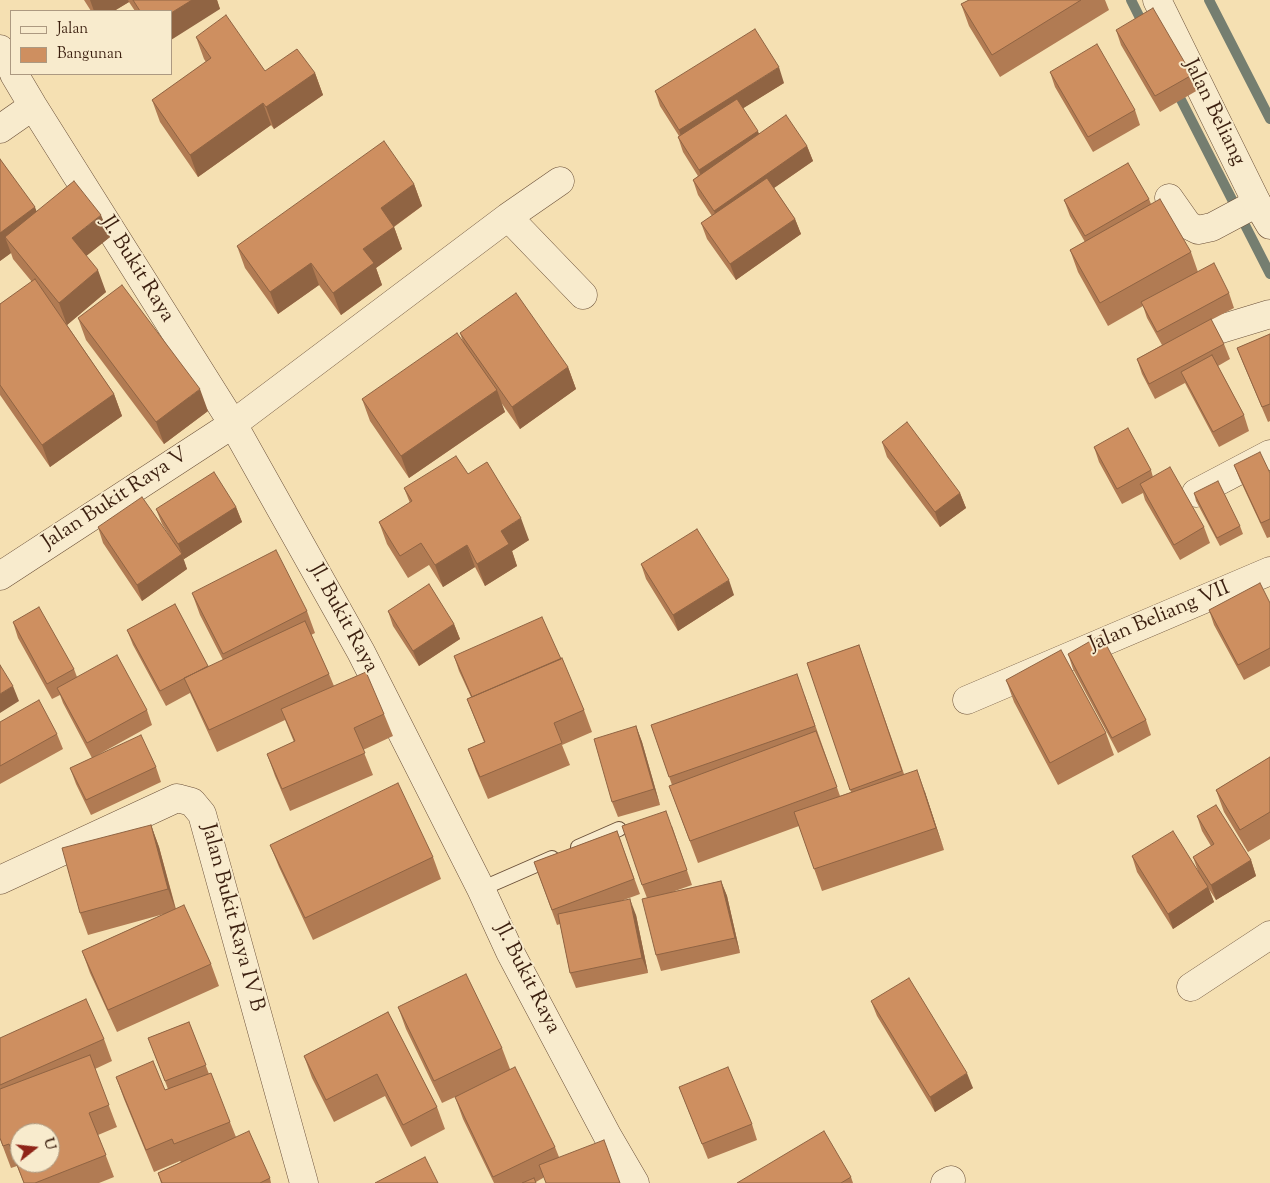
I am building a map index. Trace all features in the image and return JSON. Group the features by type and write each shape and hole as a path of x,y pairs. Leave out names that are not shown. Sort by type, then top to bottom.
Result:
{"street":[{"name":"Jalan Beliang","path":"1157,0 1263,214"},
{"path":"0,48 10,66"},
{"name":"Jl. Bukit Raya","path":"15,75 233,424 361,652 481,889 510,952 607,1135 635,1183"},
{"path":"0,129 33,106"},
{"name":"Jalan Bukit Raya V","path":"0,576 233,424 508,217 560,181"},
{"path":"1169,198 1188,225 1198,230 1263,214"},
{"path":"508,217 583,295"},
{"path":"1180,342 1270,314"},
{"path":"1196,493 1270,454"},
{"name":"Jalan Beliang VII","path":"967,700 1270,571"},
{"name":"Jalan Bukit Raya IV B","path":"0,880 177,798 192,802 202,814 304,1183"},
{"path":"1191,987 1270,935"}],"lane":[{"path":"481,889 619,829"}],"building":[{"path":"133,0 192,0 172,12 172,10 139,10"},
{"path":"969,0 1081,0 992,55 961,4"},
{"path":"1153,8 1192,75 1155,96 1116,30"},
{"path":"226,15 265,71 297,49 315,73 266,107 263,103 190,155 152,100 211,58 196,37"},
{"path":"755,29 779,67 679,130 655,91"},
{"path":"1097,44 1135,110 1088,137 1050,72"},
{"path":"737,99 758,131 699,170 678,137"},
{"path":"786,115 807,146 714,211 693,180"},
{"path":"384,141 414,184 381,208 394,227 363,249 374,263 333,293 311,263 270,292 237,246"},
{"path":"0,159 35,207 0,233"},
{"path":"1128,163 1149,199 1085,236 1064,200"},
{"path":"767,178 795,219 730,264 701,223"},
{"path":"74,181 101,215 72,238 98,270 59,303 5,237"},
{"path":"1160,199 1191,252 1100,303 1070,250"},
{"path":"1214,263 1229,293 1157,332 1141,302"},
{"path":"35,279 114,394 42,445 0,385 0,304"},
{"path":"122,285 200,389 156,422 78,318"},
{"path":"516,293 568,367 512,407 460,333"},
{"path":"1211,319 1224,344 1149,384 1137,359"},
{"path":"457,333 497,390 401,456 362,399"},
{"path":"1270,334 1270,404 1262,407 1237,348"},
{"path":"1212,355 1244,415 1213,432 1181,372"},
{"path":"907,422 960,493 935,512 882,442"},
{"path":"1128,428 1151,470 1117,489 1094,447"},
{"path":"1260,452 1270,473 1270,519 1261,523 1234,465"},
{"path":"456,456 468,474 487,462 521,518 501,531 509,544 477,564 467,545 435,565 421,543 400,556 379,522 412,501 404,488"},
{"path":"1170,467 1204,527 1174,545 1140,484"},
{"path":"214,472 236,507 178,544 156,509"},
{"path":"1218,481 1240,526 1217,538 1194,493"},
{"path":"142,497 182,554 137,585 98,527"},
{"path":"697,529 729,580 673,615 641,564"},
{"path":"276,550 307,611 223,654 192,593"},
{"path":"1260,583 1270,603 1270,648 1238,665 1209,610"},
{"path":"429,584 454,624 413,651 388,611"},
{"path":"175,604 208,666 160,691 127,630"},
{"path":"39,607 74,669 47,684 13,622"},
{"path":"542,617 561,659 472,697 454,656"},
{"path":"305,621 329,674 209,730 184,678"},
{"path":"1101,635 1146,720 1112,738 1068,654"},
{"path":"859,645 902,771 850,790 807,663"},
{"path":"1061,650 1106,733 1050,763 1006,680"},
{"path":"117,655 147,710 87,743 57,688"},
{"path":"562,658 584,710 554,723 562,743 480,777 468,749 485,742 467,699"},
{"path":"0,665 13,686 0,694"},
{"path":"366,672 384,714 354,728 365,753 282,789 267,754 295,741 281,709"},
{"path":"797,674 815,726 669,777 651,725"},
{"path":"39,700 57,734 0,766 0,722"},
{"path":"636,726 654,789 612,802 594,739"},
{"path":"816,731 837,787 690,841 669,786"},
{"path":"141,735 156,767 86,800 70,768"},
{"path":"1270,757 1270,812 1240,830 1216,790"},
{"path":"917,770 936,828 814,869 794,812"},
{"path":"398,783 433,857 305,918 270,845"},
{"path":"1216,805 1251,860 1211,885 1193,857 1214,844 1197,816"},
{"path":"666,811 687,870 642,885 622,826"},
{"path":"151,825 168,889 80,913 62,848"},
{"path":"617,831 634,879 552,910 534,862"},
{"path":"1173,831 1208,887 1168,914 1132,856"},
{"path":"721,881 735,938 656,955 642,899"},
{"path":"630,899 642,958 570,973 558,914"},
{"path":"184,905 211,964 108,1010 82,951"},
{"path":"466,974 502,1048 434,1081 398,1007"},
{"path":"909,978 967,1073 930,1097 871,1001"},
{"path":"86,999 104,1039 0,1085 0,1038"},
{"path":"388,1012 437,1107 403,1125 377,1074 326,1100 304,1056"},
{"path":"189,1022 206,1065 165,1081 148,1038"},
{"path":"90,1055 109,1105 89,1113 106,1155 35,1183 24,1183 20,1173 60,1173 60,1123 10,1123 10,1147 9,1144 3,1146 0,1138 0,1089"},
{"path":"153,1061 165,1090 211,1073 230,1122 174,1144 172,1139 146,1150 116,1077"},
{"path":"515,1067 555,1147 493,1177 455,1097"},
{"path":"728,1067 752,1124 702,1144 679,1087"},
{"path":"249,1131 270,1178 260,1183 162,1183 158,1173"},
{"path":"824,1131 851,1177 841,1183 737,1183"},
{"path":"604,1140 620,1183 546,1183 539,1165"},
{"path":"425,1157 438,1183 375,1183"},
{"path":"534,1178 536,1183 522,1183"}],"waterway":[{"path":"1131,0 1145,28"},
{"path":"1209,0 1270,119"},
{"path":"1175,88 1270,274"}]}
